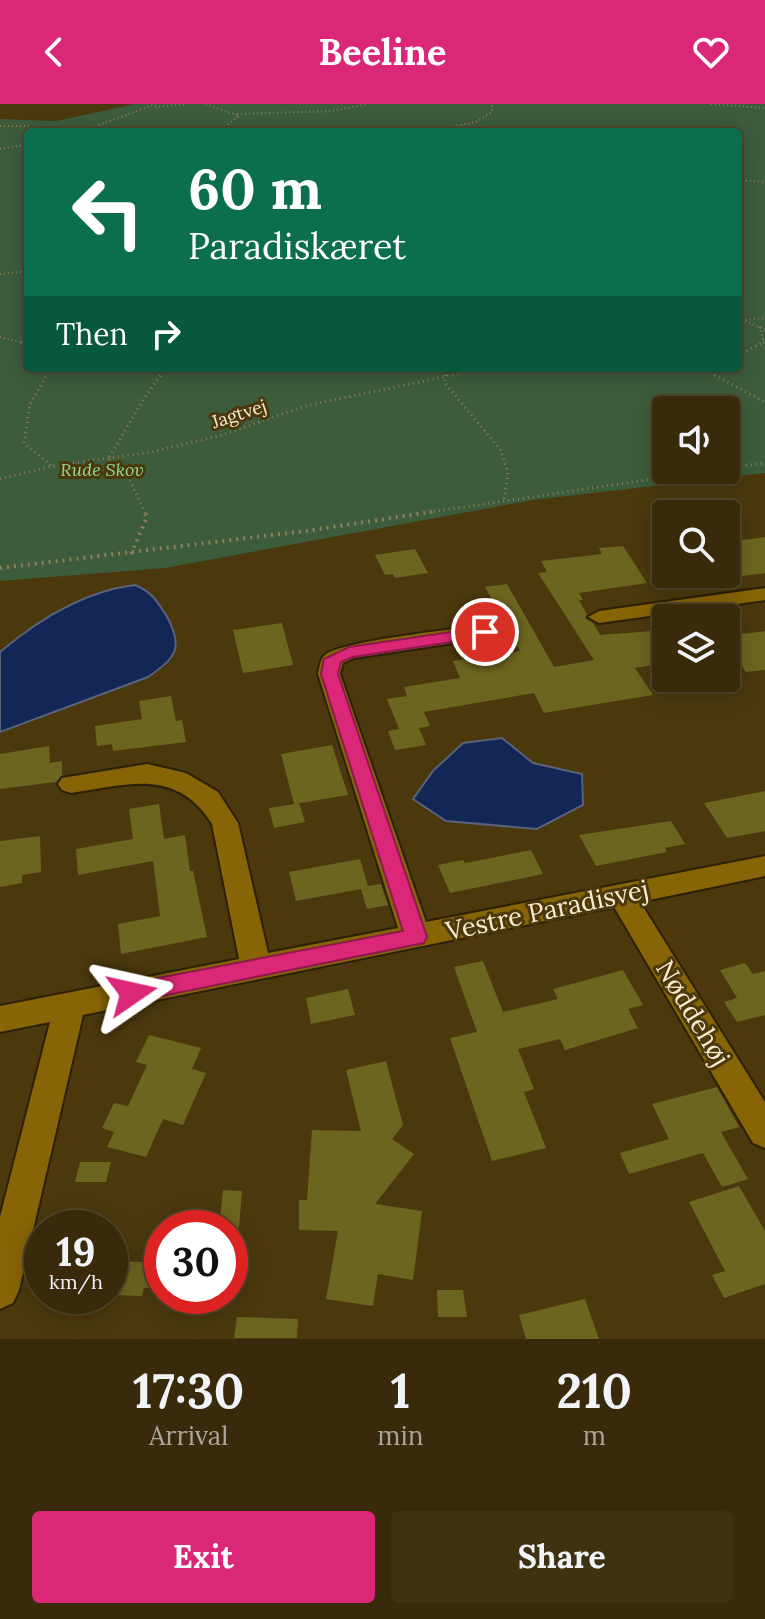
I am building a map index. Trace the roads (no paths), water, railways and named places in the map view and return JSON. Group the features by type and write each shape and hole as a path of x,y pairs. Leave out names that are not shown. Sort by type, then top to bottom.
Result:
{"street":[{"path":"599,617 765,594"},
{"path":"416,937 329,674 333,659 349,652 485,632"},
{"path":"71,784 147,773 177,779 209,798 225,823 256,968"},
{"name":"Vestre Paradisvej","path":"0,1019 765,866"},
{"name":"Nøddehøj","path":"621,895 765,1132"},
{"path":"0,1290 70,1005"}],"water":[{"path":"135,585 153,597 172,626 175,650 166,663 148,677 0,732 0,652 30,628 63,608 98,593"},
{"path":"502,738 533,763 582,774 583,805 537,829 446,821 413,799 433,771 463,743"}],"park label":[{"name":"Rude Skov","path":"102,470"}]}
